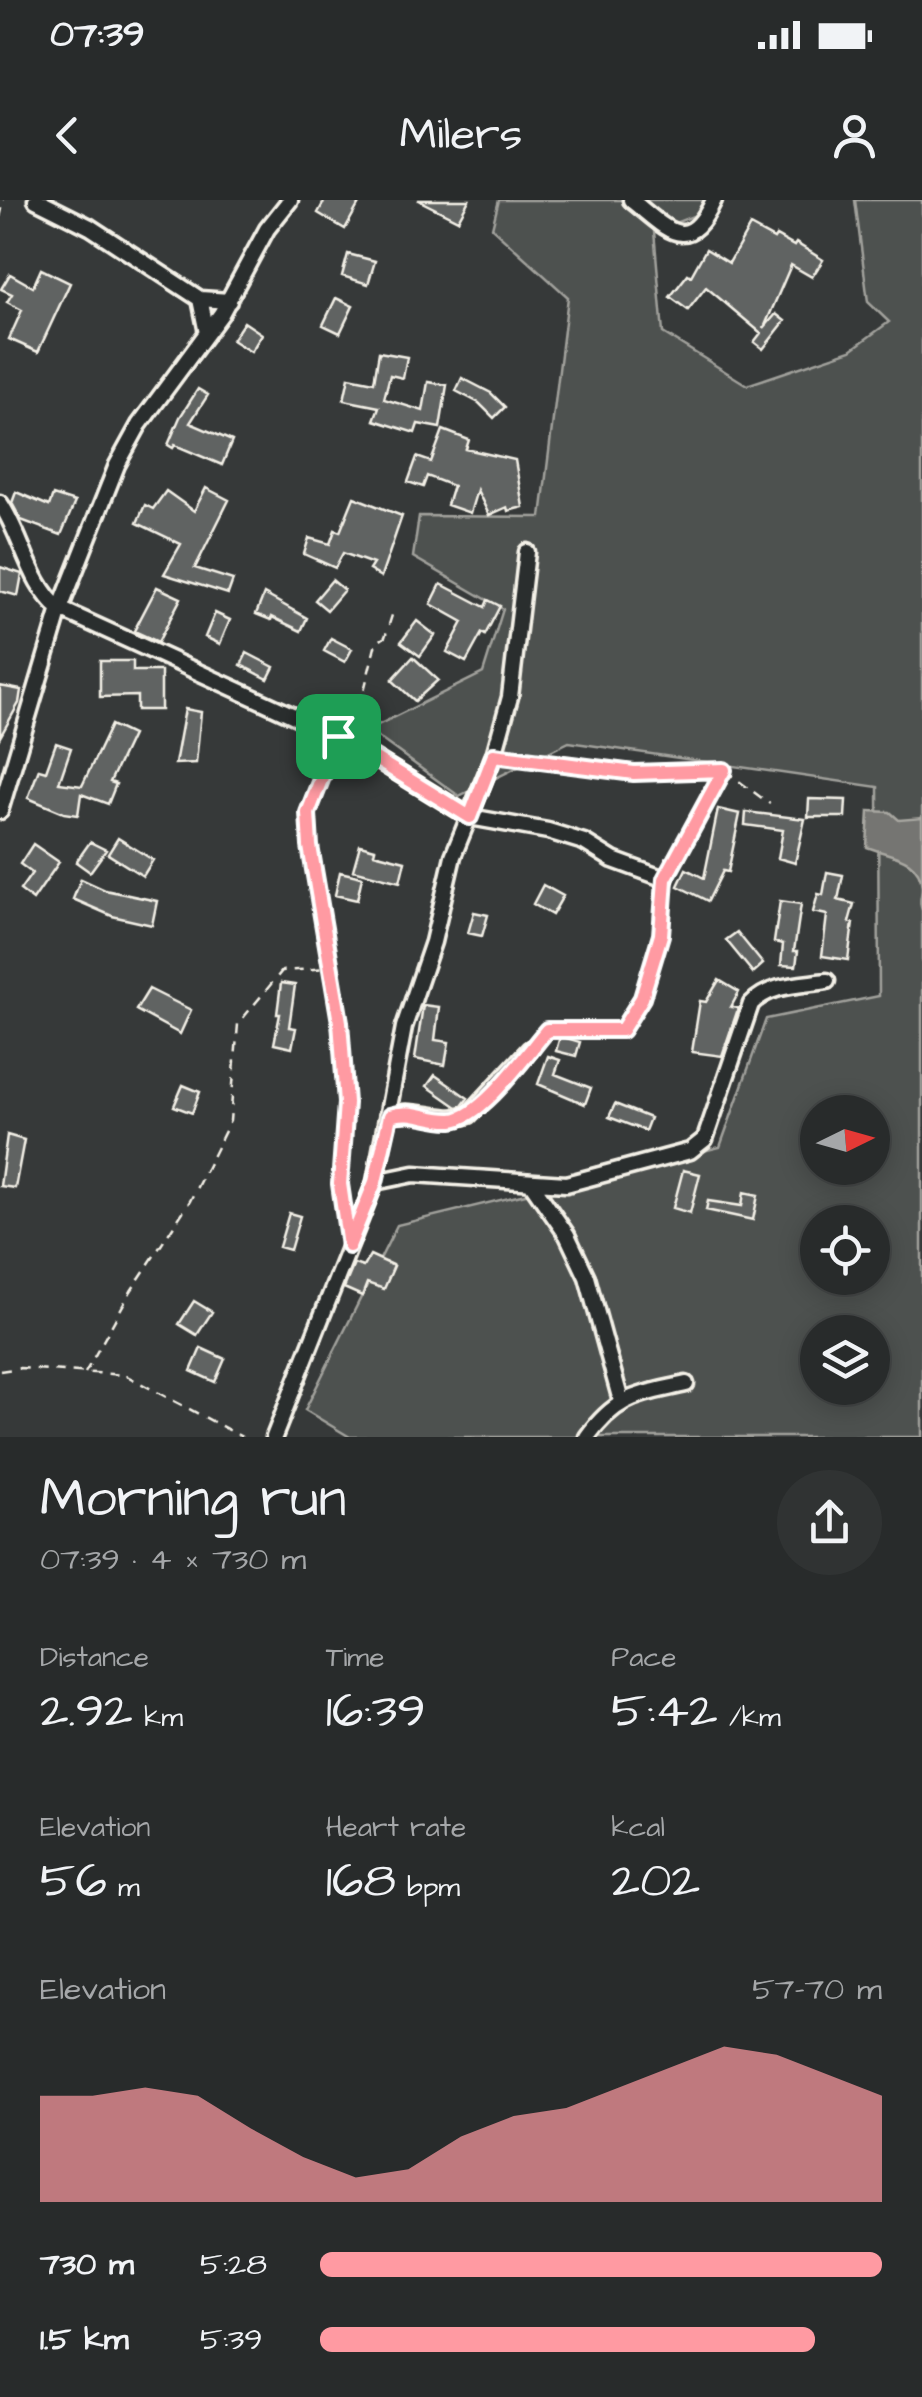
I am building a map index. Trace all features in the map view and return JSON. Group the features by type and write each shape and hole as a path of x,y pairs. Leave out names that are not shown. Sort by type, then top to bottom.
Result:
{"street":[{"path":"36,200 90,227 200,299 229,301"},
{"path":"2,802 60,609 118,465 139,424 229,301 266,228 290,200"},
{"path":"631,200 672,232 688,232 701,226 714,200"},
{"path":"200,299 207,333"},
{"path":"0,503 26,551 42,592 60,609 338,736 470,817 548,831 584,842 628,866 665,879"},
{"path":"274,1437 375,1182 404,1027 433,942 452,856 494,755 510,697 527,552"},
{"path":"375,1182 414,1174 566,1184 634,1168 698,1146 705,1139 750,1004 760,994 781,987 826,982"},
{"path":"390,1116 408,1111 454,1120 469,1115 530,1049"},
{"path":"530,1183 567,1235 586,1277 621,1401"},
{"path":"587,1437 621,1401 686,1384"}],"path":[{"path":"0,218 4,200"},
{"path":"349,1246 340,1165 346,1103 340,1022 310,846 308,813 338,736 359,704 376,643 385,637 392,612"},
{"path":"494,755 634,773 724,770 770,804"},
{"path":"530,1049 547,1030 622,1030 642,998 661,935 665,879 724,770"},
{"path":"85,1372 190,1202 230,1121 238,1024 282,971 330,968"},
{"path":"0,1371 20,1368 125,1375 242,1437"}],"shaded area":[{"path":"499,200 720,200 714,208 654,231 663,333 747,385 851,350 889,322 868,302 855,200 922,200 922,1437 350,1437 305,1410 397,1225 720,1147 766,1019 879,996 878,787 569,742 459,796 368,730 483,673 503,609 413,557 419,516 541,517 568,297 492,228"},
{"path":"869,811 890,812 899,820 922,818 922,887 910,863 867,847"}],"building":[{"path":"325,200 361,200 345,229 318,213"},
{"path":"418,200 469,200 458,220"},
{"path":"750,226 774,239 776,236 794,246 796,243 823,260 812,277 791,265 764,328 776,314 785,321 763,349 754,342 761,333 706,287 688,310 670,297 688,274 691,276 706,249 729,263"},
{"path":"348,254 375,261 368,284 342,276"},
{"path":"41,269 70,283 38,352 9,339 22,310 7,302 12,294 1,289 10,274 33,287"},
{"path":"336,298 353,306 340,333 323,325"},
{"path":"244,322 262,334 251,352 232,340"},
{"path":"379,352 407,357 403,378 390,375 384,399 423,411 428,382 447,385 440,428 418,424 415,433 374,420 379,407 344,400 349,377 374,382"},
{"path":"462,378 491,393 505,407 494,418 479,403 456,391"},
{"path":"198,389 208,395 190,423 232,441 222,465 168,445"},
{"path":"443,430 469,440 466,449 515,460 523,507 508,511 507,507 489,515 477,490 470,513 447,505 453,486 427,476 423,487 408,482 417,457 431,462"},
{"path":"206,488 229,500 195,568 233,580 228,594 164,574 181,544 137,523 145,505 153,509 166,491 194,511"},
{"path":"16,492 49,506 53,495 75,502 61,535 21,520 12,503"},
{"path":"354,497 402,516 381,577 369,570 373,564 343,553 335,568 304,554 309,538 330,544 335,530 340,532"},
{"path":"0,567 22,574 18,596 0,591"},
{"path":"332,580 344,590 327,610 315,600"},
{"path":"441,584 485,607 488,600 500,606 466,662 447,652 463,622 431,604"},
{"path":"157,587 181,598 158,642 134,631"},
{"path":"264,594 307,618 301,631 256,614"},
{"path":"215,613 230,620 220,644 205,637"},
{"path":"417,621 435,635 420,656 401,642"},
{"path":"331,638 352,649 345,662 324,651"},
{"path":"247,653 274,667 268,679 241,665"},
{"path":"413,657 438,680 415,701 392,680"},
{"path":"100,661 133,661 133,671 161,671 161,710 137,710 137,696 100,697"},
{"path":"0,686 21,690 19,703 0,737"},
{"path":"185,709 201,712 196,763 175,764"},
{"path":"111,725 132,735 110,782 116,784 108,804 81,794 78,815 28,798 39,769 46,771 56,743 71,748 59,783 82,786"},
{"path":"809,799 846,800 845,817 808,817"},
{"path":"718,809 740,814 728,872 723,871 708,901 678,886 686,869 704,878"},
{"path":"746,812 805,819 795,863 778,858 783,830 745,825"},
{"path":"118,838 153,860 143,876 108,854"},
{"path":"90,842 106,850 90,872 76,862"},
{"path":"33,844 59,862 33,900 20,890 32,873 20,864"},
{"path":"360,845 405,861 400,882 353,870"},
{"path":"340,872 362,877 357,900 335,895"},
{"path":"827,872 843,875 838,900 854,904 849,922 853,923 848,960 822,956 827,915 813,912 818,894 823,895"},
{"path":"81,879 105,890 157,901 152,925 112,916 73,899"},
{"path":"543,885 563,896 552,915 533,904"},
{"path":"780,901 801,904 794,951 798,951 796,966 781,965 783,944 774,942"},
{"path":"474,912 488,915 482,936 468,933"},
{"path":"737,932 763,964 753,973 726,940"},
{"path":"719,980 739,992 731,1007 738,1008 722,1056 692,1052 700,1001 706,1002"},
{"path":"281,983 295,985 289,1027 296,1028 292,1048 274,1044"},
{"path":"149,989 191,1010 180,1034 136,1010"},
{"path":"423,1005 439,1007 435,1040 449,1042 445,1065 415,1059"},
{"path":"560,1036 580,1042 576,1056 556,1051"},
{"path":"548,1056 560,1060 555,1074 591,1088 585,1104 538,1084"},
{"path":"435,1075 468,1098 462,1106 457,1107 427,1086"},
{"path":"183,1085 200,1092 192,1113 174,1106"},
{"path":"615,1104 650,1118 645,1131 609,1117"},
{"path":"7,1135 24,1140 15,1188 0,1186"},
{"path":"683,1170 700,1174 690,1213 673,1208"},
{"path":"744,1192 758,1195 753,1220 706,1210 708,1201 742,1206"},
{"path":"289,1213 300,1216 290,1250 279,1247"},
{"path":"370,1255 394,1266 384,1289 367,1283 362,1296 344,1288 354,1264 363,1267"},
{"path":"194,1301 212,1312 197,1335 179,1324"},
{"path":"201,1348 225,1359 215,1382 191,1371"}],"route":[{"path":"338,736 470,817 494,755 634,773 724,770 665,879 661,935 642,998 622,1030 547,1030 469,1115 454,1120 408,1111 390,1116 375,1182 349,1246 340,1184 346,1103 340,1022 310,846 308,813 338,736"}]}
